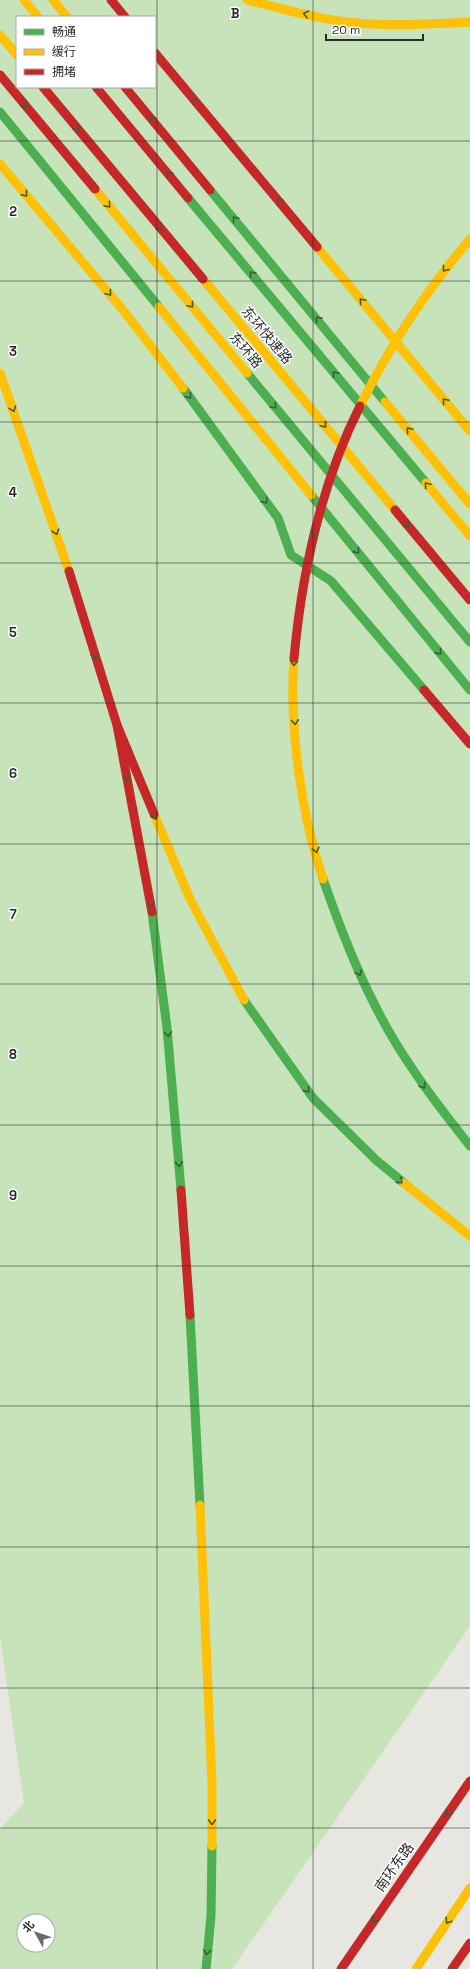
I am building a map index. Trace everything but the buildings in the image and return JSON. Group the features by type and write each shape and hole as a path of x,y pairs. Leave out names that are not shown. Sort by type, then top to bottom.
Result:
{"main road":[{"path":"24,0 37,16"},
{"path":"53,0 66,16"},
{"path":"111,0 124,16"},
{"path":"247,0 318,17 356,22 407,26 470,22"},
{"path":"0,35 16,54"},
{"path":"156,53 470,431"},
{"name":"东环路","path":"0,75 470,642"},
{"name":"东环快速路","path":"44,88 470,600"},
{"name":"东环快速路","path":"97,88 470,536"},
{"path":"126,88 470,504"},
{"path":"0,112 470,690"},
{"path":"0,164 123,310 202,413 278,518 291,555 331,582 470,744"},
{"path":"470,239 431,287 384,358 347,435 331,475 309,557 297,627 293,683 298,747 305,802 313,842 336,918 367,992 390,1034 428,1094 470,1146"},
{"path":"0,373 57,534 117,726 191,901 248,1007 284,1059 314,1098 376,1160 470,1236"},
{"path":"117,726 151,904 167,1028 185,1235 198,1454 212,1783 211,1916 206,1969"},
{"name":"南环东路","path":"341,1969 470,1781"},
{"path":"416,1969 470,1888"},
{"path":"452,1969 470,1943"}],"green space":[{"path":"0,0 470,0 470,1626 232,1969 0,1969 0,1829 24,1803 0,1636"}],"traffic: fast":[{"path":"0,112 159,307"},
{"path":"210,190 385,402"},
{"path":"188,198 426,483"},
{"path":"247,373 470,642"},
{"path":"183,388 278,518 291,555 331,581 424,690"},
{"path":"311,495 470,690"},
{"path":"323,879 338,922 365,985 385,1025 423,1084 470,1146"},
{"path":"152,912 167,1028 181,1190"},
{"path":"244,1000 313,1098 376,1160 404,1183"},
{"path":"190,1315 200,1505"},
{"path":"206,1969 211,1916 212,1846"}],"traffic: slow":[{"path":"24,0 37,16"},
{"path":"53,0 66,16"},
{"path":"247,0 315,17 343,22 399,25 470,22"},
{"path":"0,35 16,54"},
{"path":"0,164 123,310 183,388"},
{"path":"95,189 247,373"},
{"path":"360,406 384,361 423,299 470,239"},
{"path":"317,247 470,431"},
{"path":"203,279 395,510"},
{"path":"159,307 311,495"},
{"path":"0,373 69,571"},
{"path":"385,402 470,504"},
{"path":"426,483 470,536"},
{"path":"294,658 293,712 298,770 308,827 323,879"},
{"path":"154,814 191,901 244,1000"},
{"path":"404,1183 470,1236"},
{"path":"200,1505 212,1783 212,1846"},
{"path":"416,1969 470,1888"}],"traffic: jam":[{"path":"111,0 124,16"},
{"path":"156,54 317,247"},
{"path":"0,75 95,189"},
{"path":"44,88 203,279"},
{"path":"97,88 188,198"},
{"path":"126,88 210,190"},
{"path":"294,658 302,593 315,529 334,466 360,406"},
{"path":"395,510 470,600"},
{"path":"69,571 117,725 154,814"},
{"path":"424,690 470,744"},
{"path":"117,725 152,912"},
{"path":"181,1190 190,1315"},
{"path":"341,1969 470,1781"},
{"path":"452,1969 470,1943"}]}
